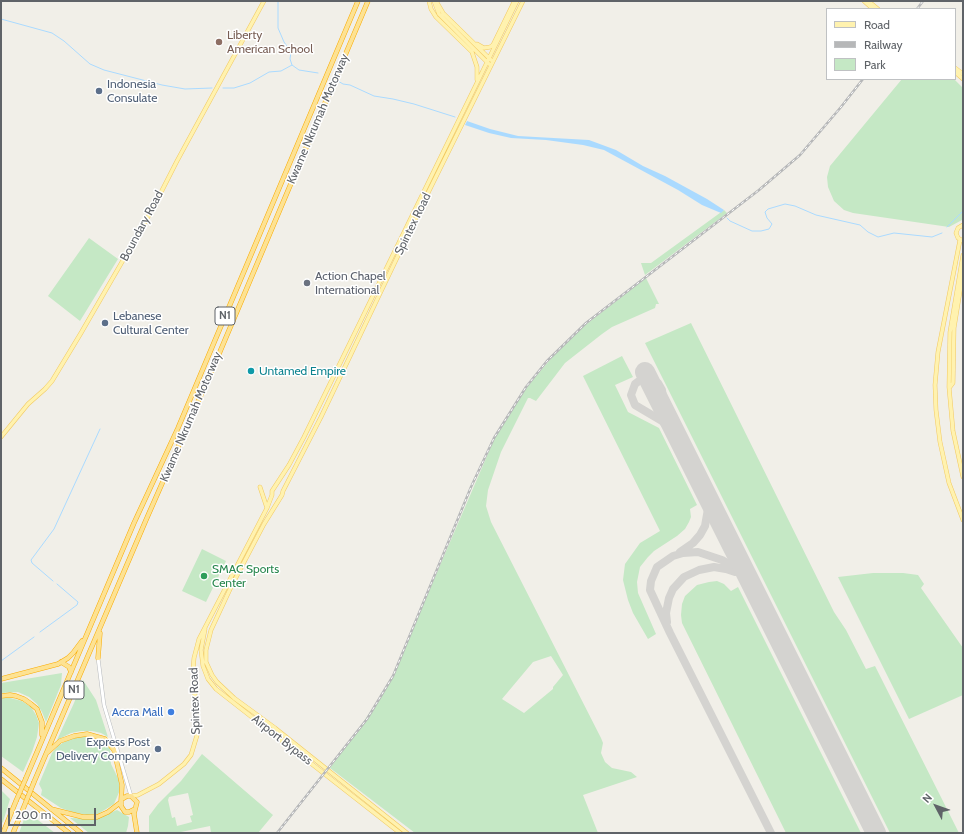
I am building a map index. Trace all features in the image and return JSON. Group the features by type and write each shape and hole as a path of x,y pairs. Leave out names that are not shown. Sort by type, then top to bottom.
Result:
{"highway":[{"name":"Kwame Nkrumah Motorway","path":"3,833 143,502 178,428 358,1"},
{"name":"Kwame Nkrumah Motorway","path":"13,833 368,1"},
{"path":"98,658 101,627"},
{"path":"1,678 48,667 61,662 73,653 88,630"},
{"path":"61,662 69,667 71,672"},
{"path":"1,696 10,695 24,699 36,709 42,722 43,731 40,744"},
{"path":"46,753 67,737 79,734 99,737 109,743 114,750 118,763 122,785 121,806 125,812 135,810"},
{"path":"1,768 81,833"},
{"path":"1,779 66,832"},
{"path":"51,809 83,817 97,817 108,812 127,796 131,796 137,802 134,818 137,833"},
{"path":"1,830 8,822"}],"main road":[{"name":"Boundary Road","path":"1,438 28,404 49,385 78,339 144,223 264,1"},
{"path":"429,1 436,17 472,52 477,67 477,83"},
{"path":"435,1 443,13 482,48 493,45 516,1"},
{"path":"435,1 439,14 493,64"},
{"name":"Spintex Road","path":"131,796 138,795 159,784 184,764 191,755 198,732 193,680 194,658 197,646 268,508 272,491 289,465 304,437 516,1"},
{"name":"Spintex Road","path":"211,630 264,524 282,495 321,417 426,197 523,1"},
{"path":"864,1 872,8"},
{"path":"868,1 877,8"},
{"path":"466,35 488,61"},
{"path":"963,225 957,230 957,235 962,240 938,352 935,385 940,442 949,483 963,520"},
{"path":"963,255 950,332 949,388 953,431 963,477"},
{"path":"949,388 953,382 954,328 963,273"},
{"path":"274,488 280,487 283,491"},
{"path":"260,488 268,508"},
{"path":"272,495 275,498 280,498"},
{"name":"Airport Bypass","path":"206,626 201,650 203,666 208,679 216,689 400,833"},
{"name":"Airport Bypass","path":"211,630 206,650 206,657 208,668 217,682 234,698 275,728 407,833"}],"street":[{"path":"98,658 104,706 131,796"}],"green space":[{"path":"901,80 955,80 963,88 962,220 949,227 853,213 844,210 834,201 828,187 827,177 830,166"},
{"path":"724,210 727,213 645,275 641,263 651,263"},
{"path":"89,238 118,259 80,321 48,296"},
{"path":"646,278 659,304 656,304 655,308 612,327 602,334 565,363 536,401 528,398 501,452 488,490 486,506 491,522 601,738 603,743 601,753 605,762 612,768 631,772 637,777 583,795 598,833 415,833 330,768 389,684 496,435 526,388 560,348 584,326","holes":["551,656 563,675 553,689 524,713 502,699 533,662"]},
{"path":"691,323 834,612 846,630 866,669 875,666 959,833 890,833 645,343"},
{"path":"622,356 633,377 615,385 628,412 659,428 697,505 690,509 691,517 685,529 654,551 640,567 637,582 638,593 656,634 648,639 633,613 623,580 625,564 640,543 660,531 583,376"},
{"name":"SMAC Sports Center","path":"202,549 226,561 206,602 182,591"},
{"path":"873,573 903,573 918,575 924,584 921,588 963,648 963,695 909,719 838,577"},
{"path":"717,581 724,584 731,591 738,587 861,833 786,833 682,623 682,604 685,596 697,585"},
{"path":"62,673 61,685 46,722 37,704 29,697 18,692 1,693 1,683"},
{"path":"83,680 96,700 108,737 101,733 92,731 81,731 71,733 57,740 74,703"},
{"path":"1,699 22,701 31,707 39,723 37,737 23,772 1,756"},
{"path":"78,736 91,737 101,740 110,747 111,764 119,780 120,790 114,804 98,814 87,815 75,813 61,808 41,795 42,790 39,784 52,753 64,742"},
{"path":"202,754 273,815 258,833 211,833 210,826 176,833 149,833 149,816 158,804 181,781","holes":["188,793 193,815 190,816 192,822 177,826 175,817 172,818 168,800 169,797"]},
{"path":"1,790 10,799 3,822 1,824"},
{"path":"117,810 129,817 126,833 89,833 70,818 94,819"},
{"path":"26,814 30,814 55,833 19,833"}],"water":[{"path":"467,121 518,136 589,140 616,150 643,166 707,199 724,210 721,213 702,205 678,190 604,150 583,145 546,140 511,138 465,125"}],"waterway":[{"path":"278,1 278,28 284,42 291,52 290,59 292,65"},
{"path":"1,19 52,33 64,41 90,64 104,70 162,85 185,89 212,88"},
{"path":"223,88 234,88 250,83 269,72 281,71 292,65 299,70 318,73"},
{"path":"338,81 374,96 414,104 455,117"},
{"path":"727,218 730,221 752,231 761,231 769,229 772,224 767,218 765,212 768,209 785,204 795,206 816,215 860,225 868,232 878,237 894,233 932,237 942,233"},
{"path":"947,227 963,211"},
{"path":"53,581 32,563 31,560 54,529 100,429"},
{"path":"40,632 77,605 78,602 57,584"},
{"path":"1,661 34,637"}],"taxiway":[{"path":"665,412 662,390 658,383 652,379 646,378 635,384 631,395 635,405 662,421 677,437"},
{"path":"680,552 693,543 705,526 708,509 704,490"},
{"path":"748,582 735,568 722,560 698,552 683,553 673,556 657,567 651,581 650,590 670,633 771,833"},
{"path":"667,622 666,613 669,598 673,589 684,577 699,570 714,567 735,572"},
{"path":"744,578 755,592"}],"runway":[{"path":"645,372 876,833"}],"railway":[{"path":"918,8 923,1"},
{"path":"277,833 367,719 393,676 471,487 494,438 526,387 547,361 586,323 759,190 800,155 862,80"}],"place":[{"name":"Liberty American School","path":"219,42"},
{"name":"Indonesia Consulate","path":"99,91"},
{"name":"Action Chapel International","path":"307,283"},
{"name":"Lebanese Cultural Center","path":"105,323"},
{"name":"Untamed Empire","path":"251,371"},
{"name":"SMAC Sports Center","path":"204,576"},
{"name":"Accra Mall","path":"171,712"},
{"name":"Express Post Delivery Company","path":"158,749"}]}
